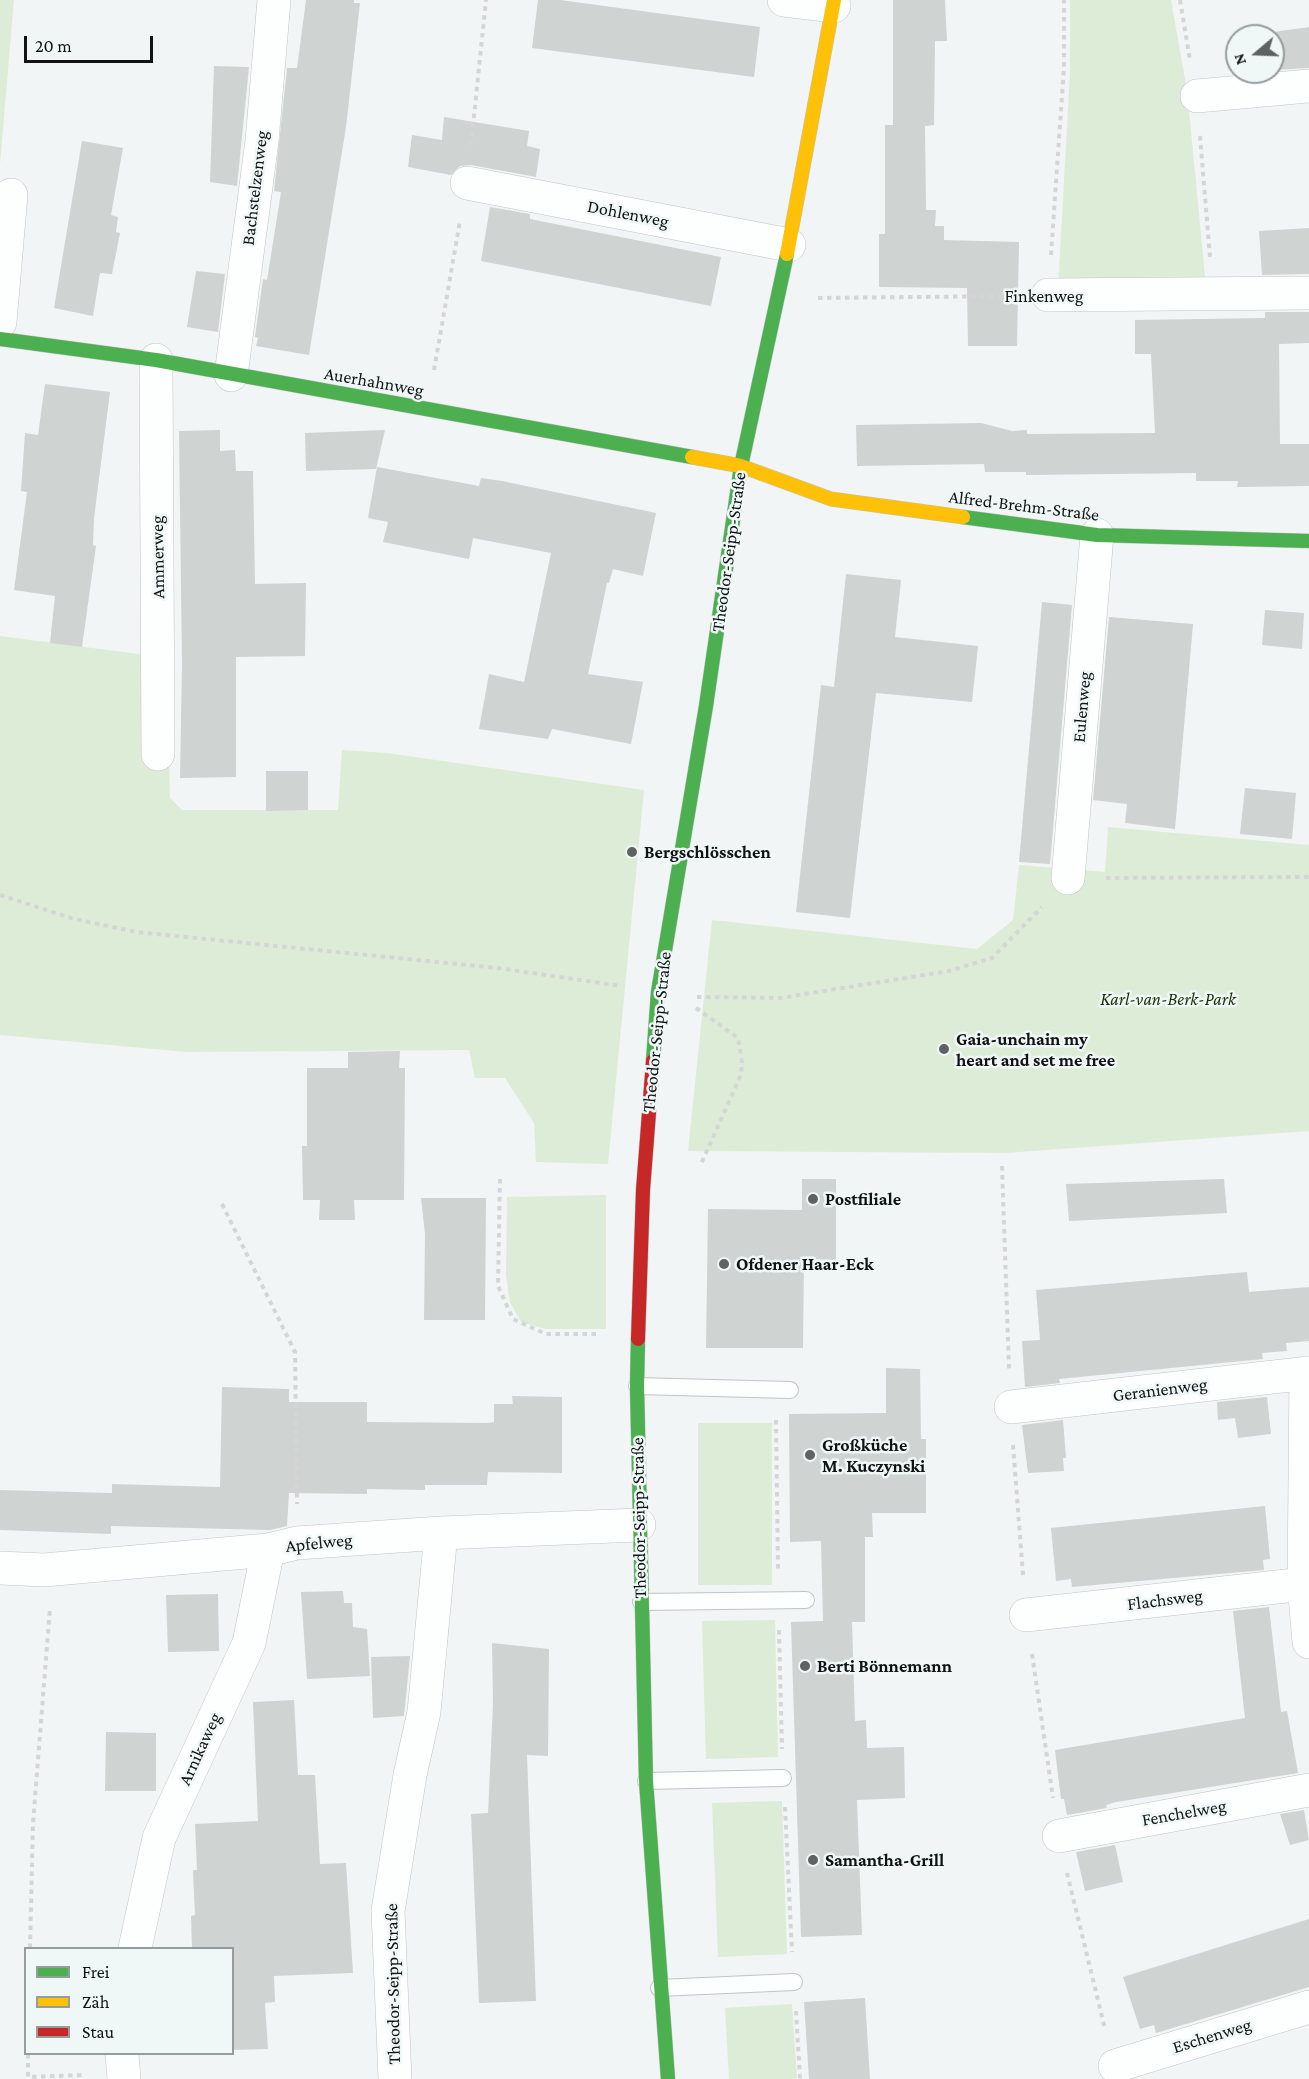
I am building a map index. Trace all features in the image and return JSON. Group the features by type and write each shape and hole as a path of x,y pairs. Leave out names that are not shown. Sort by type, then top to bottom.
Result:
{"street":[{"name":"Bachstelzenweg","path":"231,375 262,141 274,0"},
{"path":"784,0 834,3"},
{"name":"Theodor-Seipp-Straße","path":"668,2079 659,1988 646,1781 637,1386 643,1190 658,992 706,706 741,466 789,244 834,3"},
{"path":"1197,96 1309,86"},
{"name":"Dohlenweg","path":"467,183 789,244"},
{"path":"0,322 11,195"},
{"name":"Finkenweg","path":"1048,296 1213,296 1309,293"},
{"name":"Auerhahnweg","path":"0,339 156,360 741,466"},
{"name":"Ammerweg","path":"156,360 158,754"},
{"name":"Alfred-Brehm-Straße","path":"741,466 831,499 1097,535 1309,541"},
{"name":"Eulenweg","path":"1068,878 1097,535"},
{"path":"1308,1373 1304,1584 1308,1628"},
{"name":"Geranienweg","path":"1011,1407 1308,1373"},
{"name":"Apfelweg","path":"0,1568 53,1569 441,1533 639,1525"},
{"name":"Theodor-Seipp-Straße","path":"395,2079 388,1911 410,1775 424,1712 441,1533"},
{"name":"Arnikaweg","path":"135,1947 159,1838 249,1643 282,1547"},
{"name":"Flachsweg","path":"1026,1616 1304,1584"},
{"name":"Fenchelweg","path":"1059,1836 1309,1790"},
{"name":"Eschenweg","path":"1115,2066 1309,2007"}],"lane":[{"path":"637,1386 783,1390"},
{"path":"641,1602 806,1600"},
{"path":"646,1781 783,1779"},
{"path":"659,1988 794,1982"}],"path":[{"path":"1048,296 1064,67 1064,0"},
{"path":"1180,0 1197,96 1213,296"},
{"name":"Finkenweg","path":"778,298 1048,296"},
{"path":"0,895 74,919 136,932 498,968 678,996 780,998 949,971 992,958 1068,878 1309,877"},
{"path":"678,996 738,1038 742,1061 741,1076 701,1164"},
{"path":"500,1179 498,1286 513,1319 546,1334 639,1335"},
{"path":"222,1204 295,1352 282,1547"},
{"path":"783,1390 778,1600 783,1779 800,2079"},
{"path":"30,1947 33,1823 53,1569"},
{"path":"28,2055 28,2078 123,2068"}],"green space":[{"path":"0,0 14,0 0,164"},
{"path":"1070,0 1171,0 1187,90 1206,286 1058,288 1070,73"},
{"path":"0,636 146,655 169,754 170,798 182,810 338,810 342,750 387,753 644,790 608,1164 536,1162 534,1123 505,1078 475,1078 469,1050 187,1052 0,1035"},
{"name":"Karl-van-Berk-Park","path":"1108,827 1309,845 1309,1131 1005,1153 688,1151 712,920 977,949 1013,920 1019,865 1105,872"},
{"path":"606,1195 606,1329 545,1329 521,1322 510,1302 506,1276 507,1197"},
{"path":"698,1423 772,1423 772,1585 698,1585"},
{"path":"775,1620 778,1757 706,1759 702,1621"},
{"path":"782,1801 787,1954 718,1957 712,1803"},
{"path":"792,2004 797,2079 729,2079 725,2008"}],"building":[{"path":"306,0 354,0 354,3 360,3 346,127 309,355 256,346 258,338 255,337 263,279 267,280 281,192 274,191 287,68 297,68"},
{"path":"538,0 560,0 760,27 754,77 532,48"},
{"path":"893,0 945,0 947,41 935,41 934,125 925,126 926,210 936,210 935,226 944,226 944,240 1019,242 1017,346 968,346 967,288 879,287 879,234 885,234 885,125 893,125"},
{"path":"1309,27 1309,68 1285,69 1285,30"},
{"path":"214,66 249,67 237,186 210,182"},
{"path":"444,117 529,131 527,146 540,149 536,177 471,165 460,166 451,175 408,167 412,135 442,140"},
{"path":"82,141 123,148 111,215 118,217 116,232 120,233 112,274 100,273 93,316 54,308"},
{"path":"490,207 530,214 530,219 721,257 711,306 481,261"},
{"path":"1309,228 1309,274 1262,275 1259,231"},
{"path":"196,271 225,274 218,332 187,327"},
{"path":"1265,312 1309,312 1309,343 1279,344 1280,444 1309,444 1309,486 1237,487 1238,481 1196,481 1196,473 1026,475 1026,472 985,472 984,464 857,466 856,425 981,423 1012,431 1027,430 1027,434 1155,433 1151,354 1135,354 1135,320 1265,318"},
{"path":"45,384 110,392 94,518 93,545 96,546 82,647 50,643 55,596 14,590 27,492 21,491 25,433 38,435"},
{"path":"220,430 220,451 235,450 236,471 253,471 255,584 306,583 305,656 236,657 236,777 180,778 182,664 179,431"},
{"path":"385,430 376,469 306,471 305,433"},
{"path":"377,467 479,486 481,478 502,481 656,513 643,576 613,569 609,583 607,583 588,674 643,682 631,744 552,729 548,739 479,729 489,674 524,682 551,553 473,538 469,559 383,542 388,522 368,518"},
{"path":"846,574 901,580 895,637 978,646 972,702 876,693 850,918 796,912 821,685 834,687"},
{"path":"1042,602 1072,605 1050,864 1019,862"},
{"path":"1265,610 1304,613 1302,649 1262,645"},
{"path":"1109,617 1193,624 1175,829 1125,823 1127,804 1093,800"},
{"path":"266,771 308,771 308,810 266,811"},
{"path":"1245,788 1296,793 1292,839 1240,834"},
{"path":"400,1051 399,1068 405,1068 404,1200 354,1200 355,1220 319,1220 320,1200 303,1200 302,1146 307,1146 307,1068 348,1068 348,1052"},
{"path":"802,1179 836,1179 836,1260 804,1259 803,1348 706,1348 708,1209 802,1210"},
{"path":"1224,1179 1227,1213 1069,1221 1066,1184"},
{"path":"421,1198 486,1198 485,1320 424,1320 425,1234"},
{"path":"1247,1272 1249,1292 1309,1287 1309,1341 1286,1343 1287,1351 1262,1353 1263,1359 1059,1379 1060,1383 1025,1387 1022,1341 1040,1340 1036,1290"},
{"path":"886,1368 920,1369 921,1439 926,1439 926,1513 872,1513 873,1537 865,1537 865,1622 852,1622 855,1721 866,1720 867,1748 904,1747 905,1798 857,1800 862,1935 801,1937 791,1622 823,1621 821,1541 790,1542 789,1414 886,1413"},
{"path":"222,1387 289,1389 289,1402 367,1402 367,1422 488,1423 494,1422 494,1404 513,1404 512,1396 562,1397 562,1473 488,1472 487,1485 425,1485 425,1490 367,1489 367,1494 289,1493 287,1526 270,1530 111,1526 111,1534 0,1530 0,1490 112,1493 112,1484 220,1487"},
{"path":"1267,1397 1271,1434 1238,1438 1235,1418 1218,1420 1217,1402"},
{"path":"1063,1420 1066,1458 1063,1458 1064,1471 1028,1473 1022,1425"},
{"path":"1265,1506 1270,1559 1263,1560 1264,1570 1072,1587 1071,1579 1056,1581 1051,1528"},
{"path":"343,1591 344,1603 352,1603 353,1627 367,1629 370,1676 307,1679 301,1592"},
{"path":"218,1594 219,1651 168,1652 166,1595"},
{"path":"1269,1607 1281,1712 1287,1711 1298,1773 1116,1802 1106,1805 1107,1808 1067,1815 1064,1799 1061,1799 1055,1750 1245,1718 1233,1611"},
{"path":"492,1643 549,1649 548,1756 527,1755 536,2001 479,2003 471,1814 488,1813 493,1704"},
{"path":"410,1656 404,1716 373,1718 371,1657"},
{"path":"294,1700 298,1775 315,1775 320,1864 346,1863 353,1973 274,1976 275,2002 265,2003 268,2049 234,2050 234,1947 192,1947 191,1916 195,1915 193,1870 197,1870 195,1824 258,1821 253,1702"},
{"path":"106,1732 156,1733 156,1791 105,1791"},
{"path":"1304,1810 1309,1840 1290,1845 1280,1814"},
{"path":"1115,1845 1123,1882 1085,1891 1076,1852"},
{"path":"1309,1919 1309,1987 1156,2033 1154,2025 1140,2029 1123,1977"},
{"path":"865,1998 870,2079 809,2079 804,2002"}],"traffic: fast":[{"path":"653,1061 658,992 706,706 741,466 787,254"},
{"path":"0,339 156,360 692,457"},
{"path":"963,517 1097,535 1309,541"},
{"path":"638,1339 637,1386 646,1781 668,2079"}],"traffic: slow":[{"path":"787,254 834,0"},
{"path":"692,457 741,466 831,499 963,517"}],"traffic: jam":[{"path":"638,1339 643,1190 653,1061"}],"place":[{"name":"Bergschlösschen","path":"632,852"},
{"name":"Gaia-unchain my heart and set me free","path":"944,1049"},
{"name":"Postfiliale","path":"813,1199"},
{"name":"Ofdener Haar-Eck","path":"724,1264"},
{"name":"Großküche M. Kuczynski","path":"810,1455"},
{"name":"Berti Bönnemann","path":"805,1666"},
{"name":"Samantha-Grill","path":"813,1860"}]}
